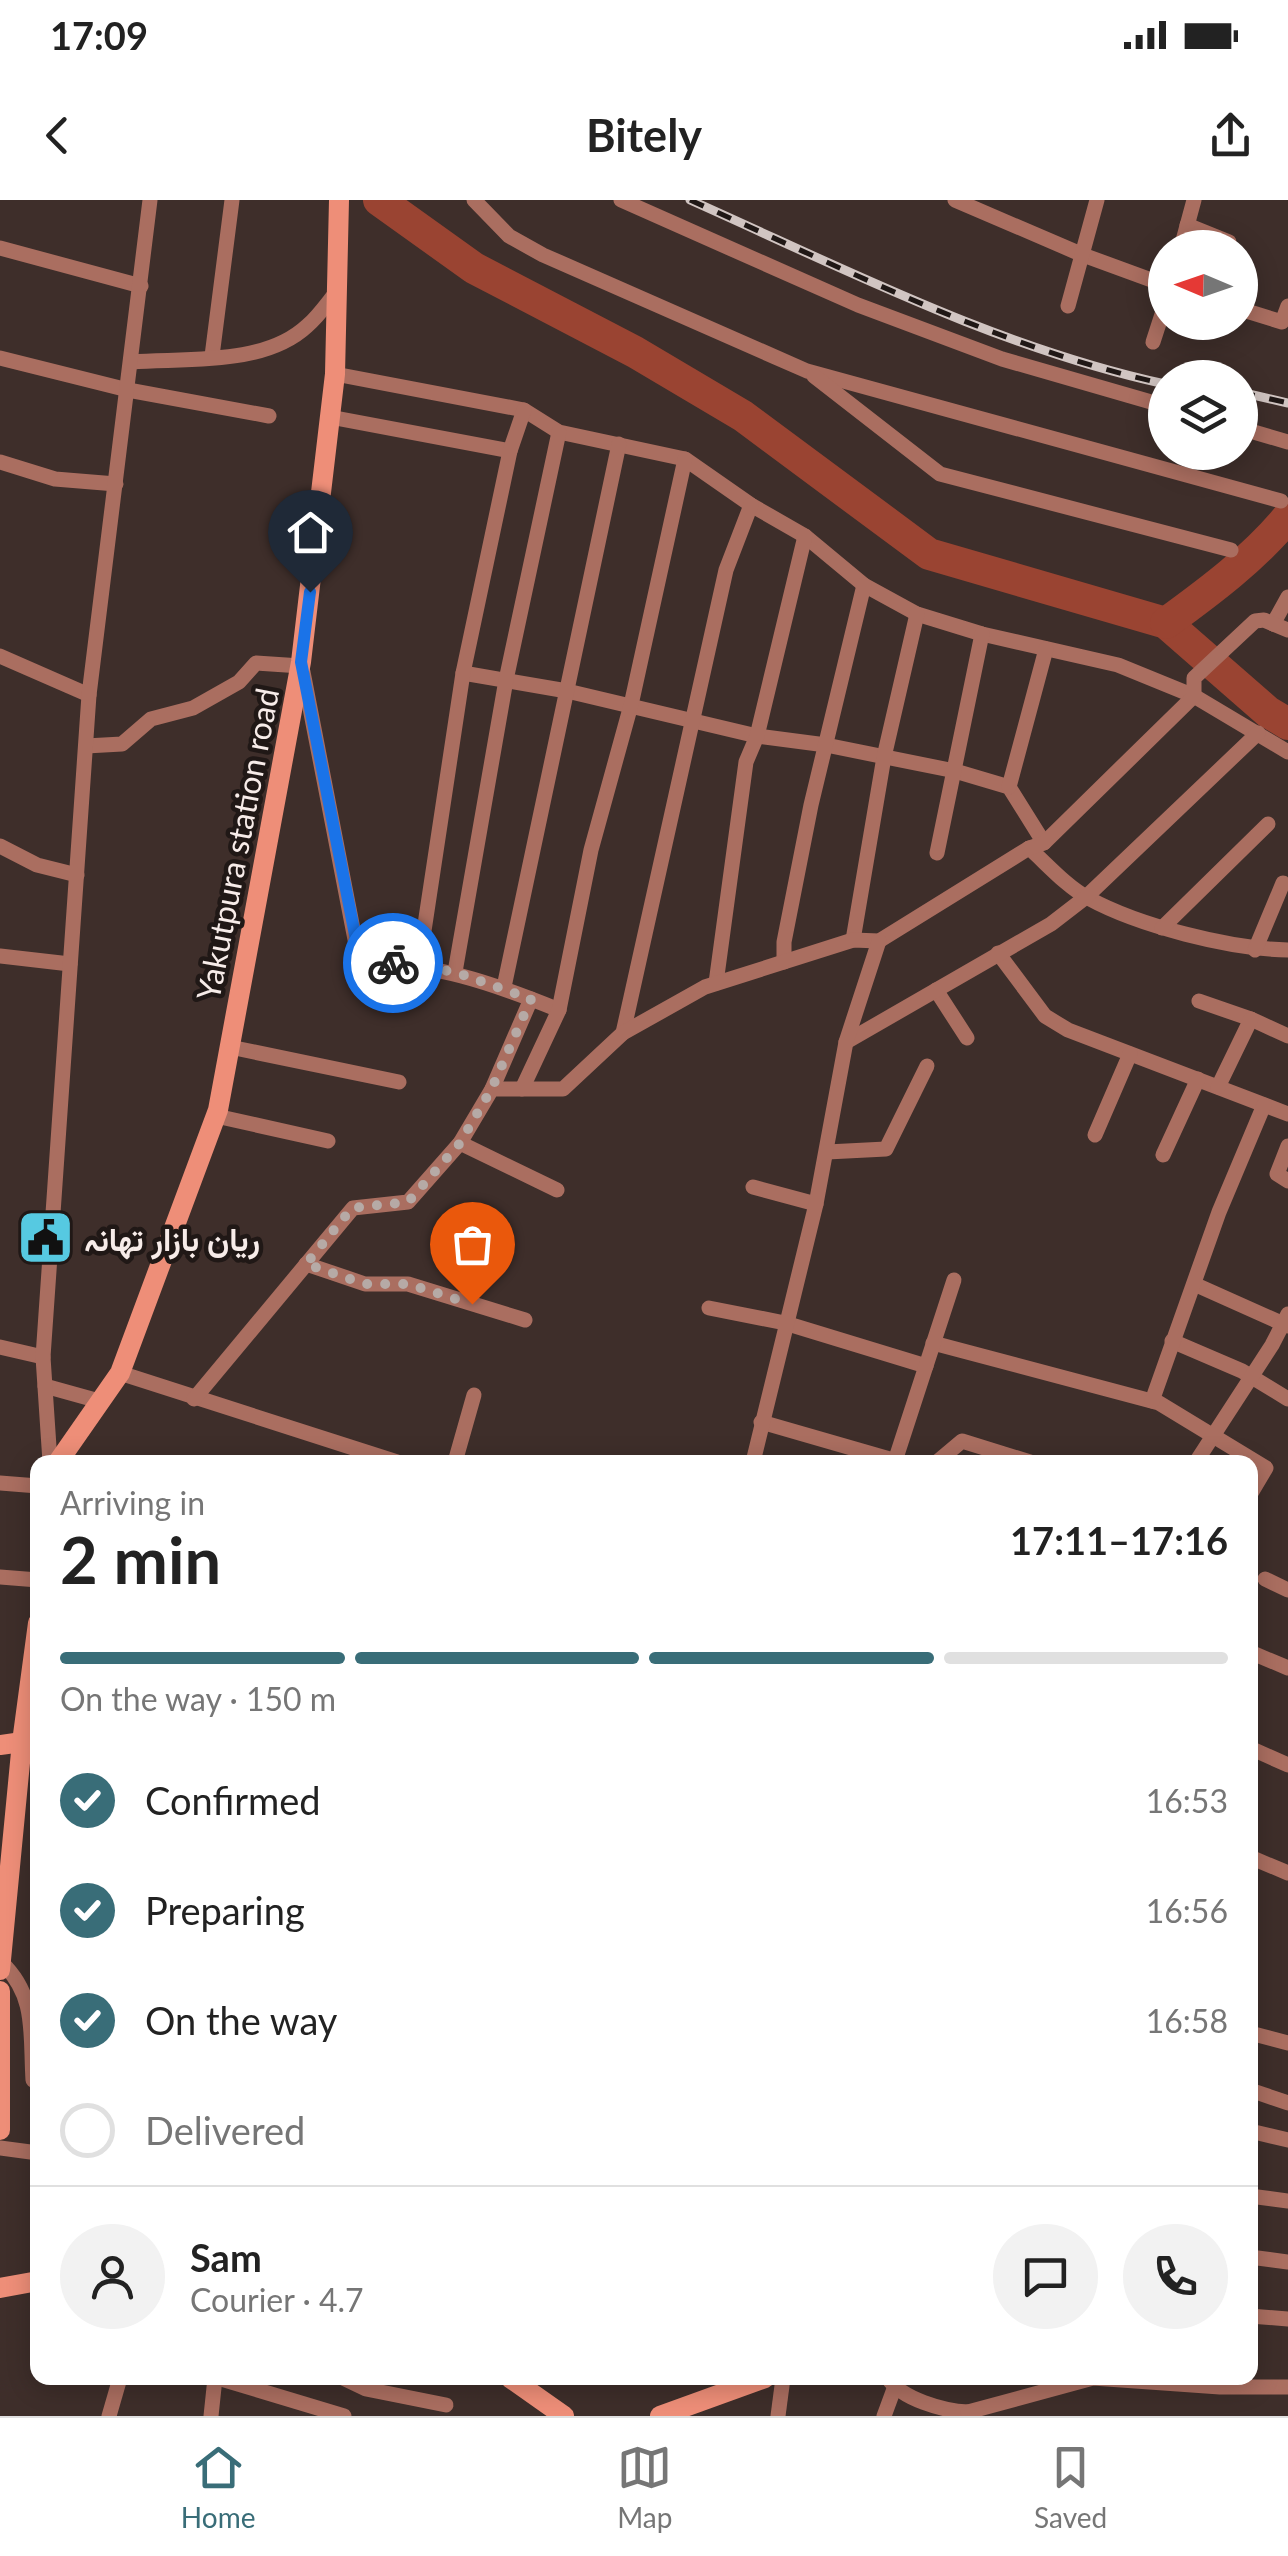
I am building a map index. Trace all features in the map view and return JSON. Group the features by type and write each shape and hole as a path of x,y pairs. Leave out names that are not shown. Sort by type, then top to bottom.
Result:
{"street":[{"path":"50,1455 42,1358 89,695 150,200"},
{"path":"212,356 232,200"},
{"name":"Yakutpura station road","path":"63,1455 120,1373 216,1116 301,664 335,374 339,200"},
{"path":"474,200 508,236 544,255 806,370 1281,501"},
{"path":"621,200 858,305 1002,359 1148,401"},
{"path":"955,200 1148,280"},
{"path":"1068,306 1097,200"},
{"path":"1186,230 1194,200"},
{"path":"1187,225 1199,230"},
{"path":"0,248 142,286"},
{"path":"132,362 245,354 281,343 306,327 338,290"},
{"path":"1258,315 1285,323 1288,306"},
{"path":"0,358 128,390 269,416"},
{"path":"806,370 940,474 1231,550"},
{"path":"335,374 524,410 559,432 685,459 805,536 864,585 917,614 982,634 1118,666 1194,696 1288,752"},
{"path":"419,964 463,673 510,451 524,410"},
{"path":"330,417 510,451"},
{"path":"455,972 506,680 559,432"},
{"path":"1258,433 1288,442"},
{"path":"504,987 619,444"},
{"path":"522,1089 559,1010 592,850 631,705 685,459"},
{"path":"0,462 55,479 116,484"},
{"path":"623,1033 726,570 752,505"},
{"path":"716,983 746,762 757,736 805,536"},
{"path":"784,962 784,942 864,585"},
{"path":"492,1088 564,1089 623,1033 716,983 853,940 880,941 1036,846 1194,696 1194,678 1226,646 1255,621 1280,627 1288,597"},
{"path":"853,940 884,757 917,614"},
{"path":"937,853 982,634"},
{"path":"1046,649 1009,787 1036,846 1086,897 1162,928 1255,950 1288,950"},
{"path":"0,656 89,695"},
{"path":"86,746 122,744 152,718 193,708 239,682 256,662 301,664 360,960 419,964 455,972 559,1010"},
{"path":"463,673 567,690 757,736 826,745 955,771 1009,787"},
{"path":"846,1042 1051,924 1086,897 1258,733"},
{"path":"1162,928 1268,824"},
{"path":"0,846 37,865 76,874"},
{"path":"1255,950 1283,882"},
{"path":"755,1455 816,1204 846,1042 880,941"},
{"path":"998,953 1045,1016 1068,1030 1288,1114"},
{"path":"0,956 70,964"},
{"path":"936,990 967,1038"},
{"path":"194,1399 352,1208 408,1202 460,1143 492,1088 531,999"},
{"path":"1199,1001 1288,1036"},
{"path":"1218,1087 1251,1019"},
{"path":"230,1047 399,1082"},
{"path":"1096,1136 1130,1054"},
{"path":"827,1152 886,1149 927,1066"},
{"path":"1162,1155 1198,1079"},
{"path":"1152,1401 1219,1212 1264,1105"},
{"path":"216,1116 328,1141"},
{"path":"460,1143 557,1190"},
{"path":"1288,1146 1277,1174 1288,1181"},
{"path":"753,1187 816,1204"},
{"path":"306,1264 365,1284 408,1284 525,1320"},
{"path":"899,1455 954,1280"},
{"path":"1194,1284 1286,1321 1201,1455"},
{"path":"709,1308 785,1323 926,1366"},
{"path":"1172,1341 1288,1398"},
{"path":"933,1343 1152,1401 1245,1455"},
{"path":"0,1346 42,1358"},
{"path":"120,1373 374,1455"},
{"path":"45,1386 99,1401"},
{"path":"458,1455 474,1395"},
{"path":"762,1422 873,1455"},
{"path":"945,1455 962,1441 1007,1455"},
{"path":"1258,1463 1266,1468 1258,1482"},
{"path":"0,1482 30,1485"},
{"path":"0,1577 30,1579"},
{"path":"1265,1579 1288,1590"},
{"path":"1258,1655 1288,1668"},
{"path":"0,1970 11,1744 30,1680"},
{"path":"1258,1752 1288,1765"},
{"path":"1258,1860 1288,1873"},
{"path":"1,1952 28,1999 30,2022"},
{"path":"0,1991 0,2129"},
{"path":"1258,2035 1288,2043"},
{"path":"0,2082 30,2081"},
{"path":"1258,2093 1288,2103"},
{"path":"1258,2134 1288,2140"},
{"path":"0,2148 30,2153"},
{"path":"1258,2197 1288,2201"},
{"path":"1258,2257 1288,2262"},
{"path":"0,2288 30,2282"},
{"path":"1258,2317 1288,2319"},
{"path":"108,2416 118,2385"},
{"path":"211,2416 215,2385"},
{"path":"260,2385 344,2416"},
{"path":"358,2385 446,2405"},
{"path":"520,2385 564,2416"},
{"path":"660,2416 746,2385"},
{"path":"778,2416 781,2385"},
{"path":"884,2416 892,2385"},
{"path":"902,2385 948,2412 968,2414 1069,2385"},
{"path":"1258,2385 1288,2387"}],"waterway":[{"path":"379,200 474,268 635,352 743,416 929,554 1166,623 1268,712 1288,724"},
{"path":"1166,623 1246,561 1288,517"}],"railway":[{"path":"690,200 983,328 1103,369 1148,380"},
{"path":"1258,396 1288,403"}],"way so far":[{"path":"393,963 455,972 531,999 492,1088 460,1143 408,1202 352,1208 306,1264 365,1284 408,1284 472,1304"}],"place":[{"name":"ریان بازار تھانہ","path":"45,1238"}],"route":[{"path":"310,592 301,662 360,960 393,963"}]}
